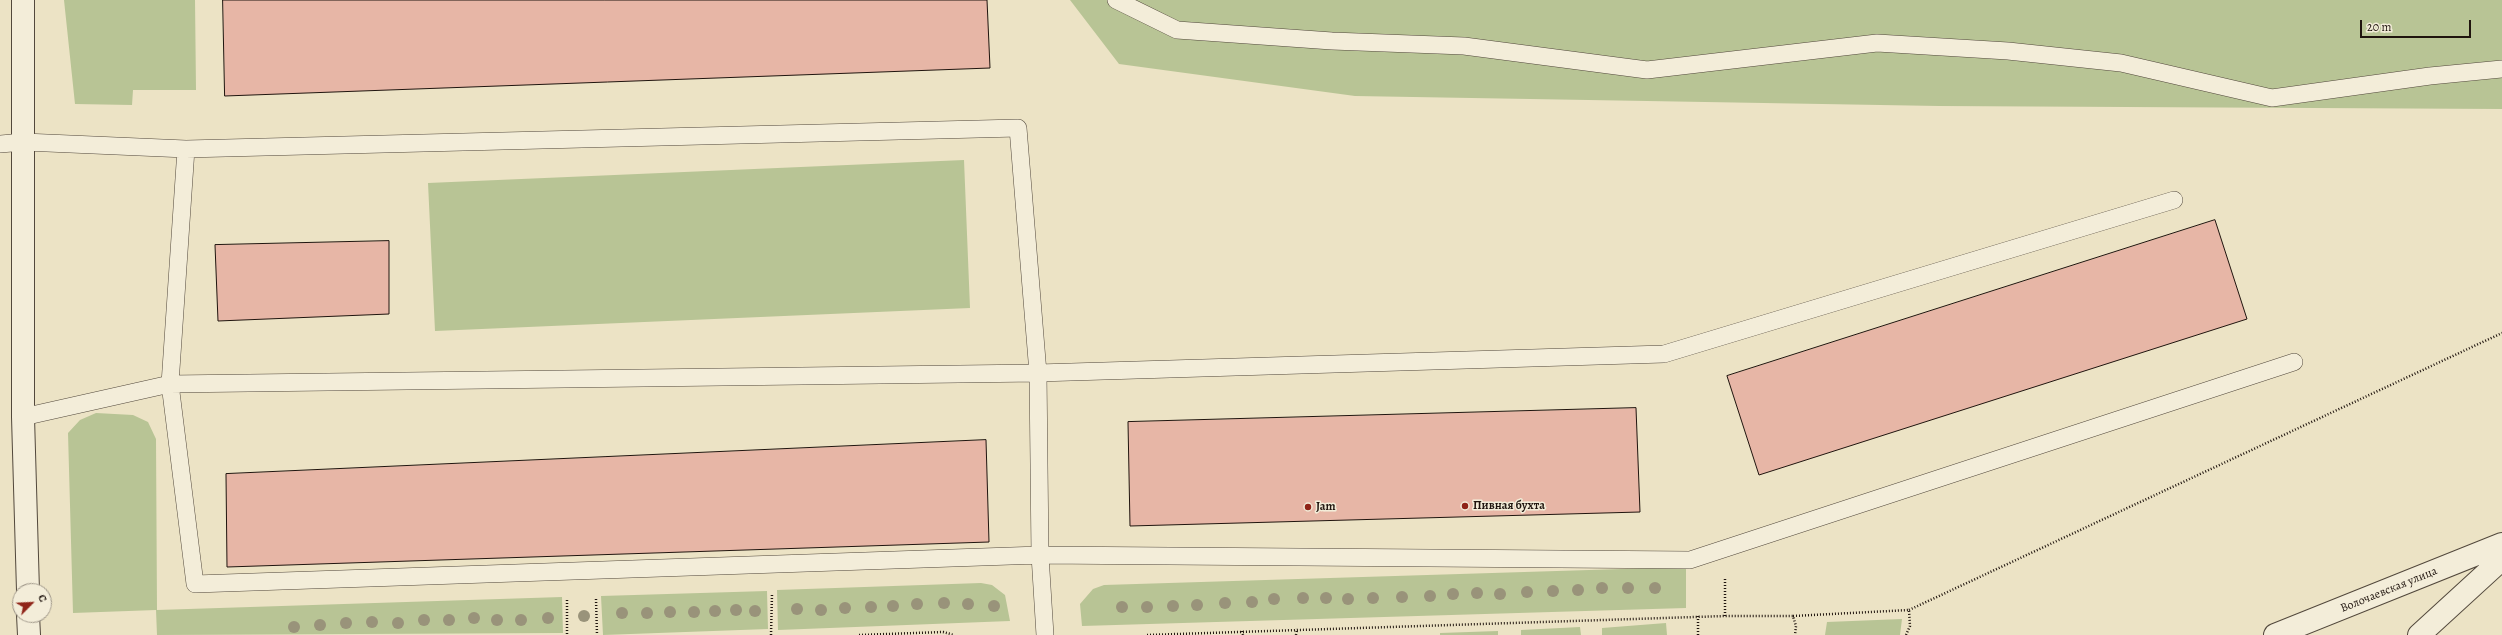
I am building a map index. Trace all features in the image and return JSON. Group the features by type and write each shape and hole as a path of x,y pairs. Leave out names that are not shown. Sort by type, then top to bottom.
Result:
{"street":[{"path":"23,0 23,417 28,583"},
{"name":"Волочаевская улица","path":"2275,635 2502,544"},
{"path":"2420,634 2502,559"},
{"path":"28,623 29,635"}],"lane":[{"path":"1116,0 1177,30 1332,41 1464,46 1647,70 1877,43 2008,51 2121,63 2272,98 2430,76 2502,69"},
{"path":"0,144 24,142 186,149 1018,128 1038,373 1040,555 1045,635"},
{"path":"186,149 170,384 195,584 1040,555 1690,560 2294,362"},
{"path":"23,417 170,384 1038,373 1664,354 2174,200"}],"path":[{"path":"1147,635 1698,616 1793,616 1909,610 2502,333"},
{"path":"1725,573 1725,616"},
{"path":"771,635 772,591"},
{"path":"596,596 597,635"},
{"path":"566,598 567,635"},
{"path":"1906,635 1910,626 1909,610"},
{"path":"1698,616 1698,635"},
{"path":"1793,616 1796,626 1795,635"},
{"path":"1296,635 1297,629"},
{"path":"1242,631 1243,635"},
{"path":"859,635 943,632 954,635"}],"green space":[{"path":"64,0 195,0 196,90 133,90 132,105 75,104"},
{"path":"1070,0 2502,0 2502,109 1939,106 1355,96 1119,64"},
{"path":"964,160 970,308 435,331 428,183"},
{"path":"96,413 133,415 148,422 156,439 157,610 562,597 563,633 157,635 156,610 73,613 68,433 80,420"},
{"path":"1686,567 1686,608 1082,626 1080,604 1093,589 1104,585"},
{"path":"981,583 992,585 1005,595 1010,621 778,630 777,590"},
{"path":"767,591 768,629 603,635 601,596"},
{"path":"1902,619 1900,635 1825,635 1827,622"},
{"path":"1666,623 1667,635 1602,635 1602,628"},
{"path":"1580,627 1581,635 1521,635 1521,630"},
{"path":"1498,631 1498,635 1440,635 1440,633"}],"building":[{"path":"223,0 987,0 990,68 225,96"},
{"path":"2215,220 2247,319 1759,475 1727,376"},
{"path":"389,241 389,314 218,321 215,245"},
{"path":"1636,408 1640,512 1130,526 1128,422"},
{"path":"986,440 989,542 227,567 226,474"}],"place":[{"name":"Пивная бухта","path":"1465,506"},
{"name":"Jam","path":"1308,507"}]}
